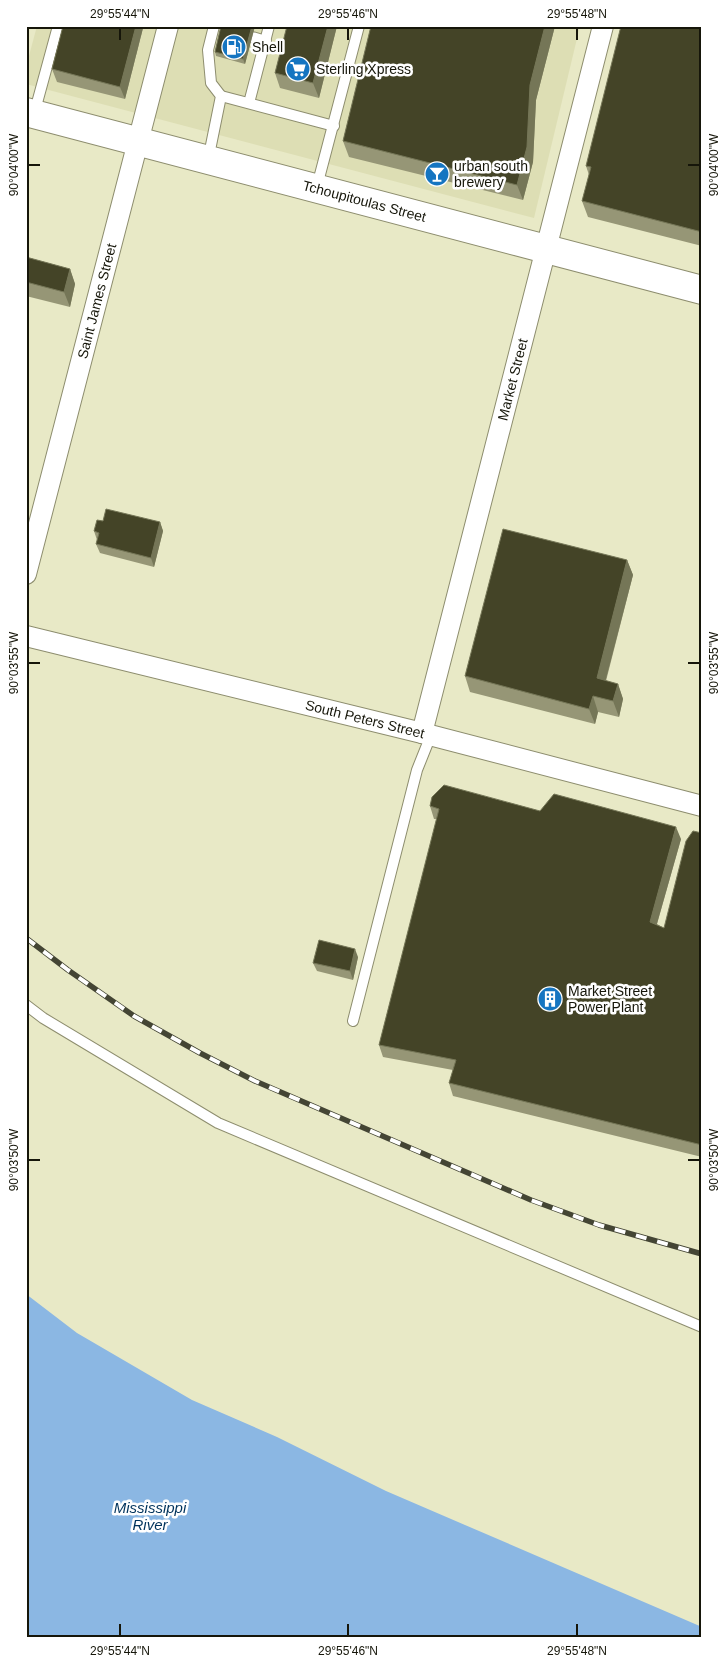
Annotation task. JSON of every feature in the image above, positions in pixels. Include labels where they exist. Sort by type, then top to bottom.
[{"type":"street","name":"Saint James Street","points":[[26,574],[168,26]]},
{"type":"street","name":"Market Street","points":[[427,734],[545,251],[603,26]]},
{"type":"street","name":"Tchoupitoulas Street","points":[[30,113],[545,251],[702,290]]},
{"type":"street","name":"South Peters Street","points":[[26,636],[427,734],[702,806]]},
{"type":"lane","points":[[30,113],[58,26]]},
{"type":"lane","points":[[249,103],[269,26]]},
{"type":"lane","points":[[316,190],[359,26]]},
{"type":"lane","points":[[216,27],[208,50],[211,83],[221,96],[334,126]]},
{"type":"lane","points":[[252,37],[266,41]]},
{"type":"lane","points":[[208,161],[221,96]]},
{"type":"lane","points":[[353,1022],[427,734]]},
{"type":"lane","points":[[26,1005],[43,1018],[218,1124],[702,1327]]},
{"type":"shaded area","points":[[37,26],[580,26],[534,218],[26,84],[26,67]]},
{"type":"water","name":"Mississippi River","points":[[26,1294],[77,1333],[192,1400],[277,1437],[386,1491],[702,1627],[702,1638],[26,1638]]},
{"type":"building","points":[[63,26],[136,26],[120,87],[52,69]]},
{"type":"building","name":"Shell","points":[[221,26],[252,26],[243,59],[215,52]]},
{"type":"building","points":[[287,26],[328,26],[313,83],[275,73]]},
{"type":"building","points":[[371,26],[545,26],[530,85],[527,147],[517,185],[343,141]]},
{"type":"building","points":[[621,26],[702,26],[702,232],[582,201],[591,167],[586,166]]},
{"type":"building","points":[[26,257],[70,269],[64,292],[26,282]]},
{"type":"building","points":[[106,509],[160,522],[151,558],[96,544],[99,533],[94,531],[97,520],[103,521]]},
{"type":"building","points":[[503,529],[627,560],[597,678],[618,684],[613,701],[593,696],[589,709],[465,676]]},
{"type":"building","name":"Market Street Power Plant","points":[[444,785],[540,811],[554,794],[676,827],[650,922],[664,928],[686,841],[693,831],[702,833],[702,1145],[449,1083],[456,1060],[379,1045],[439,809],[430,806],[432,797]]},
{"type":"building","points":[[319,940],[355,949],[350,971],[313,963]]},
{"type":"railway","points":[[26,938],[134,1016],[255,1081],[531,1200],[599,1225],[702,1254]]},
{"type":"place","name":"Shell","points":[[234,47]]},
{"type":"place","name":"Sterling Xpress","points":[[298,69]]},
{"type":"place","name":"urban south brewery","points":[[437,174]]},
{"type":"place","name":"Market Street Power Plant","points":[[550,999]]}]
